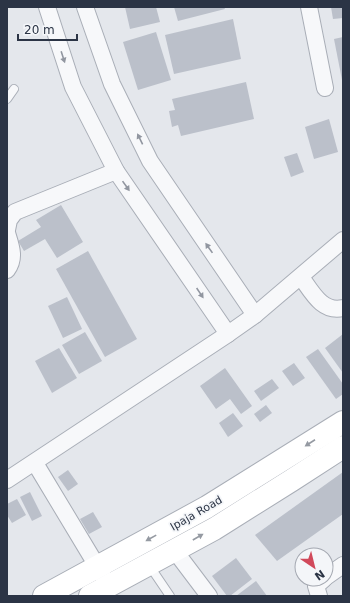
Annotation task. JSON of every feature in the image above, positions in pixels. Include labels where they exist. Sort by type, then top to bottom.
[{"type":"main road","name":"Ipaja Road","points":[[44,596],[207,507],[343,422]]},
{"type":"main road","name":"Ipaja Road","points":[[103,591],[246,509],[343,447]]},
{"type":"street","points":[[47,7],[73,87],[116,171],[228,334]]},
{"type":"street","points":[[85,7],[112,84],[150,161],[255,315]]},
{"type":"street","points":[[309,7],[325,88]]},
{"type":"street","points":[[7,270],[10,266],[13,253],[7,232],[9,220],[15,212],[116,171]]},
{"type":"street","points":[[7,480],[35,463],[255,315],[343,240]]},
{"type":"street","points":[[301,277],[322,305],[336,310],[343,308]]},
{"type":"street","points":[[35,463],[97,567],[103,591]]},
{"type":"street","points":[[174,551],[209,596]]},
{"type":"street","points":[[334,572],[343,565]]},
{"type":"lane","points":[[7,99],[14,89]]},
{"type":"lane","points":[[149,564],[170,596]]},
{"type":"building","points":[[125,7],[156,7],[160,22],[130,29]]},
{"type":"building","points":[[174,7],[224,7],[225,9],[178,21]]},
{"type":"building","points":[[331,7],[343,7],[343,18],[333,19]]},
{"type":"building","points":[[233,19],[241,59],[174,74],[165,35]]},
{"type":"building","points":[[156,32],[171,80],[138,90],[123,42]]},
{"type":"building","points":[[343,37],[343,80],[342,80],[334,39]]},
{"type":"building","points":[[246,82],[254,119],[181,136],[178,125],[172,127],[169,111],[175,110],[172,99]]},
{"type":"building","points":[[329,119],[338,152],[314,159],[305,127]]},
{"type":"building","points":[[297,153],[304,172],[291,177],[284,157]]},
{"type":"building","points":[[61,205],[83,242],[57,258],[45,239],[24,251],[18,241],[41,227],[36,220]]},
{"type":"building","points":[[88,251],[137,339],[105,357],[56,269]]},
{"type":"building","points":[[67,297],[82,329],[63,338],[48,306]]},
{"type":"building","points":[[85,332],[102,361],[79,374],[62,345]]},
{"type":"building","points":[[343,334],[343,373],[325,348]]},
{"type":"building","points":[[59,348],[77,378],[52,393],[35,361]]},
{"type":"building","points":[[318,349],[343,384],[343,394],[336,399],[306,357]]},
{"type":"building","points":[[294,363],[305,378],[293,386],[282,371]]},
{"type":"building","points":[[225,368],[252,406],[241,414],[230,399],[216,409],[200,386]]},
{"type":"building","points":[[272,379],[279,388],[261,401],[254,391]]},
{"type":"building","points":[[266,405],[272,413],[260,422],[254,414]]},
{"type":"building","points":[[233,413],[243,426],[228,437],[219,423]]},
{"type":"building","points":[[68,470],[78,484],[68,491],[58,477]]},
{"type":"building","points":[[343,472],[343,514],[297,547],[294,547],[294,549],[277,561],[255,535]]},
{"type":"building","points":[[30,492],[42,516],[32,521],[20,497]]},
{"type":"building","points":[[17,499],[26,515],[12,523],[7,515],[7,504]]},
{"type":"building","points":[[93,512],[102,527],[89,534],[80,519]]},
{"type":"building","points":[[236,558],[252,579],[230,596],[227,596],[212,576]]},
{"type":"building","points":[[256,581],[267,596],[236,596]]}]
